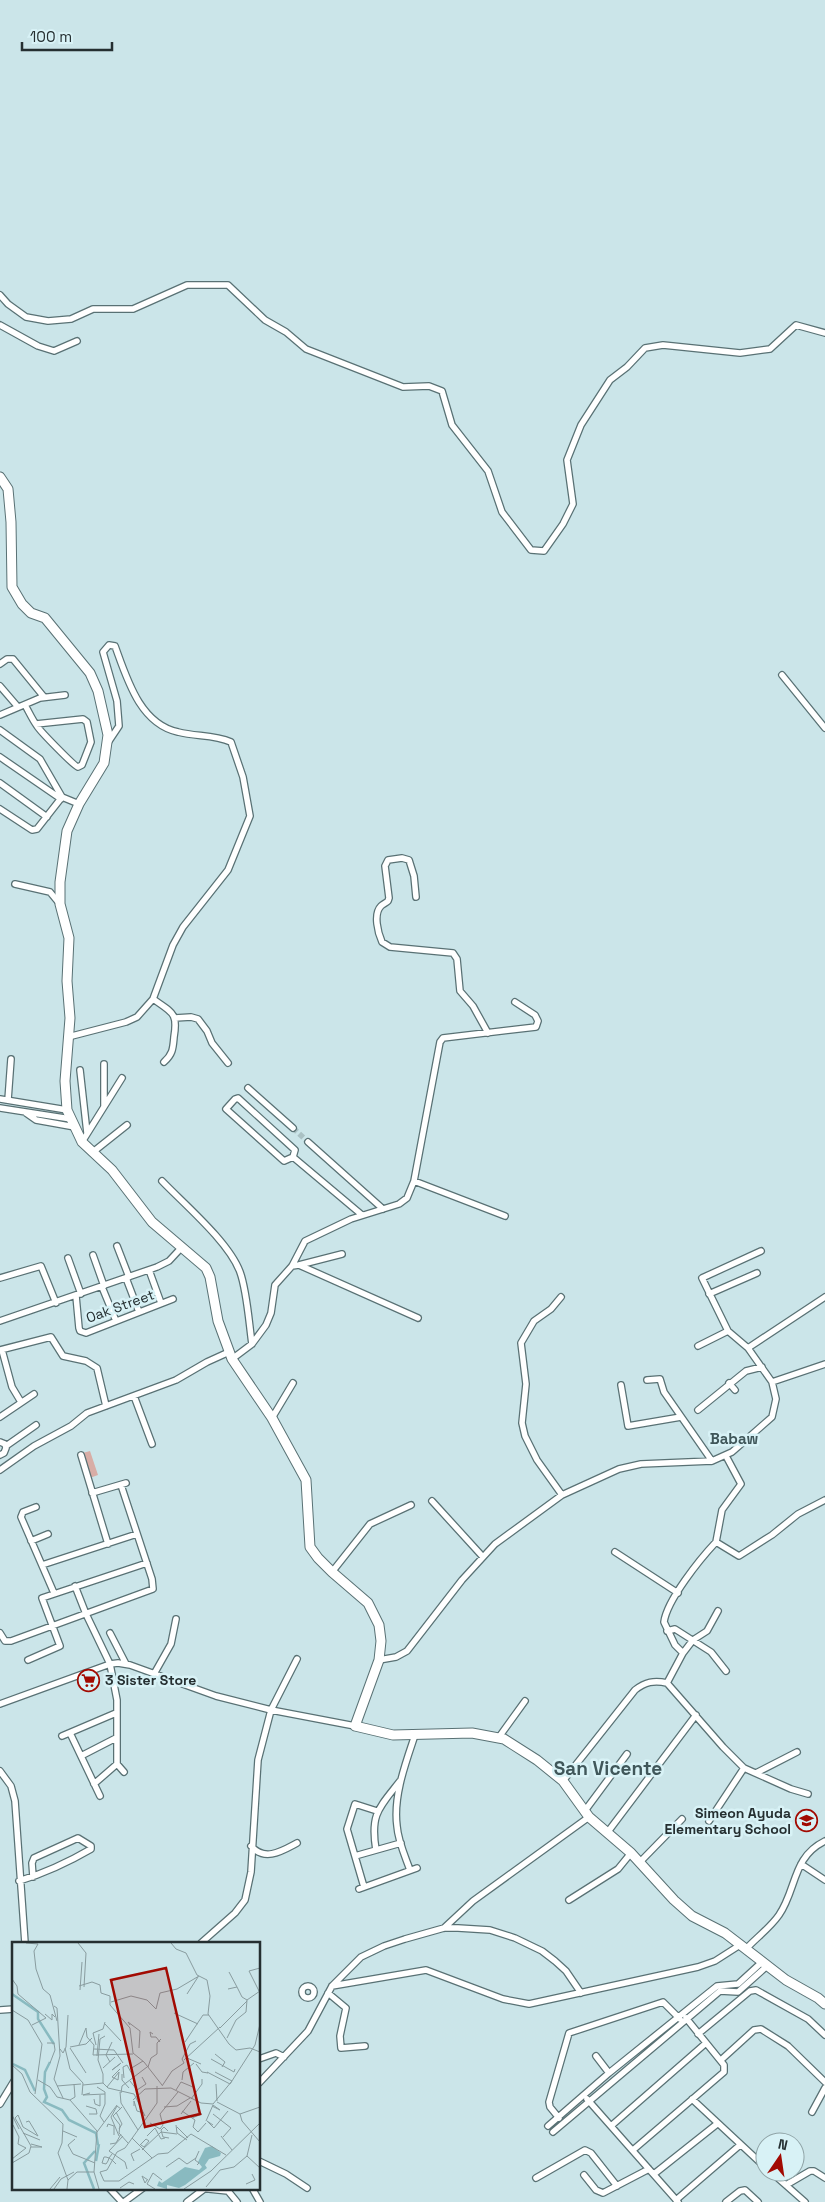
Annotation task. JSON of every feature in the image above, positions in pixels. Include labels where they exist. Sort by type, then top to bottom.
[{"type":"street","points":[[0,295],[8,304],[26,317],[48,320],[71,318],[93,309],[133,309],[187,286],[228,285],[265,320],[286,332],[306,349],[403,387],[429,386],[442,391],[452,425],[488,471],[502,512],[531,550],[544,551],[563,524],[573,504],[567,460],[581,425],[610,380],[627,367],[645,348],[663,345],[740,352],[770,349],[796,324],[825,333]]},
{"type":"street","points":[[0,325],[38,346],[54,351],[77,341]]},
{"type":"street","points":[[0,476],[8,489],[12,548],[12,587],[22,604],[31,613],[45,618],[90,673],[98,691],[108,743]]},
{"type":"street","points":[[68,1038],[132,1020],[154,999],[175,940],[191,915],[228,870],[250,820],[243,777],[231,742],[218,736],[176,732],[156,723],[141,705],[115,646],[109,645],[104,652],[117,700],[119,726],[108,743],[104,763],[79,804],[67,831],[60,882],[60,904],[69,938],[68,1038],[65,1081],[67,1110],[82,1142],[112,1170],[152,1222],[206,1268],[210,1277],[218,1322],[231,1356],[272,1418],[306,1480],[310,1547],[332,1572],[368,1604],[379,1625],[381,1642],[379,1660],[355,1726]]},
{"type":"street","points":[[0,664],[7,659],[13,660],[44,697]]},
{"type":"street","points":[[782,675],[825,728]]},
{"type":"street","points":[[0,686],[18,707]]},
{"type":"street","points":[[0,714],[44,697],[65,695]]},
{"type":"street","points":[[25,704],[36,724],[72,765],[78,767],[82,765],[91,742],[87,722],[82,719],[36,724]]},
{"type":"street","points":[[0,730],[40,760],[62,798]]},
{"type":"street","points":[[0,757],[62,798],[79,804]]},
{"type":"street","points":[[0,783],[47,817]]},
{"type":"street","points":[[0,809],[32,830],[37,829],[62,798]]},
{"type":"street","points":[[416,897],[414,876],[409,860],[402,858],[388,860],[385,866],[389,898],[380,907],[377,925],[382,942],[390,947],[453,953],[457,959],[460,991],[473,1006],[488,1033]]},
{"type":"street","points":[[15,884],[50,892],[60,904]]},
{"type":"street","points":[[154,999],[175,1018],[177,1026],[173,1050],[164,1062]]},
{"type":"street","points":[[0,1470],[34,1446],[71,1426],[87,1413],[176,1380],[206,1362],[231,1356],[252,1344],[272,1313],[276,1285],[295,1265],[306,1240],[362,1216],[399,1204],[407,1198],[414,1181],[440,1042],[443,1038],[536,1027],[538,1021],[535,1015],[515,1002]]},
{"type":"street","points":[[175,1018],[191,1017],[198,1019],[208,1031],[212,1043],[228,1063]]},
{"type":"street","points":[[8,1100],[11,1059]]},
{"type":"street","points":[[104,1064],[104,1106]]},
{"type":"street","points":[[80,1070],[87,1133]]},
{"type":"street","points":[[82,1142],[122,1078]]},
{"type":"street","points":[[248,1088],[292,1128]]},
{"type":"street","points":[[238,1098],[295,1150],[294,1157],[284,1162],[226,1107],[238,1098]]},
{"type":"street","points":[[0,1099],[67,1110]]},
{"type":"street","points":[[0,1108],[73,1123]]},
{"type":"street","points":[[93,1152],[126,1125]]},
{"type":"street","points":[[308,1142],[383,1209]]},
{"type":"street","points":[[294,1157],[362,1216]]},
{"type":"street","points":[[162,1181],[221,1242],[232,1257],[240,1272],[252,1344]]},
{"type":"street","points":[[414,1181],[505,1216]]},
{"type":"street","points":[[117,1246],[139,1312]]},
{"type":"street","points":[[0,1322],[149,1270],[169,1261],[182,1247]]},
{"type":"street","points":[[379,1660],[396,1657],[407,1651],[462,1580],[495,1544],[562,1496],[619,1468],[641,1464],[712,1461],[726,1456],[772,1417],[776,1399],[772,1382],[748,1348],[728,1331],[702,1280],[704,1276],[761,1251]]},
{"type":"street","points":[[295,1265],[342,1254]]},
{"type":"street","points":[[94,1255],[116,1321]]},
{"type":"street","points":[[68,1258],[79,1295]]},
{"type":"street","points":[[295,1265],[418,1318]]},
{"type":"street","points":[[0,1278],[42,1266],[56,1302]]},
{"type":"street","points":[[149,1270],[161,1304]]},
{"type":"street","points":[[709,1294],[757,1273]]},
{"type":"street","name":"Oak Street","points":[[79,1295],[80,1331],[86,1333],[173,1299]]},
{"type":"street","points":[[748,1348],[825,1297]]},
{"type":"street","points":[[561,1298],[551,1309],[534,1321],[521,1343],[526,1384],[522,1423],[525,1436],[537,1460],[562,1496]]},
{"type":"street","points":[[698,1346],[728,1331]]},
{"type":"street","points":[[21,1402],[12,1386],[1,1350],[51,1337],[63,1356],[86,1361],[97,1368],[106,1406]]},
{"type":"street","points":[[772,1382],[825,1364]]},
{"type":"street","points":[[698,1410],[746,1371],[762,1367]]},
{"type":"street","points":[[647,1380],[660,1379],[664,1392],[712,1461]]},
{"type":"street","points":[[272,1418],[293,1383]]},
{"type":"street","points":[[729,1383],[735,1390]]},
{"type":"street","points":[[621,1385],[628,1426],[681,1417]]},
{"type":"street","points":[[0,1417],[34,1394]]},
{"type":"street","points":[[134,1396],[152,1444]]},
{"type":"street","points":[[6,1466],[0,1455],[6,1451],[6,1446],[36,1425]]},
{"type":"street","points":[[0,1442],[6,1446]]},
{"type":"street","points":[[81,1455],[108,1544]]},
{"type":"street","points":[[683,1653],[667,1632],[664,1626],[664,1618],[696,1562],[716,1542],[722,1510],[741,1484],[726,1456]]},
{"type":"street","points":[[0,1633],[4,1640],[11,1641],[153,1589],[152,1579],[123,1484],[92,1493]]},
{"type":"street","points":[[716,1542],[739,1556],[772,1535],[798,1514],[825,1500]]},
{"type":"street","points":[[432,1501],[483,1557]]},
{"type":"street","points":[[332,1572],[370,1524],[411,1505]]},
{"type":"street","points":[[36,1507],[21,1515],[54,1593]]},
{"type":"street","points":[[31,1541],[48,1534]]},
{"type":"street","points":[[42,1565],[137,1534]]},
{"type":"street","points":[[615,1552],[678,1593]]},
{"type":"street","points":[[28,1660],[59,1647],[53,1626],[42,1600],[54,1593],[147,1563]]},
{"type":"street","points":[[75,1586],[110,1664],[117,1700],[117,1764],[124,1772]]},
{"type":"street","points":[[667,1683],[683,1653],[694,1640],[707,1631],[718,1611]]},
{"type":"street","points":[[154,1674],[171,1644],[176,1619]]},
{"type":"street","points":[[667,1632],[674,1629],[694,1640],[711,1652],[726,1671]]},
{"type":"street","points":[[110,1633],[126,1664]]},
{"type":"street","points":[[203,1942],[245,1900],[251,1872],[251,1846],[258,1760],[270,1710],[297,1659]]},
{"type":"street","points":[[0,1704],[110,1664],[126,1664],[216,1696],[270,1710],[393,1734],[472,1733],[499,1737],[536,1760],[563,1782],[587,1814],[631,1852],[674,1900],[692,1916],[724,1933],[764,1964],[825,2004]]},
{"type":"street","points":[[563,1782],[635,1690],[650,1682],[667,1683],[744,1768],[808,1794]]},
{"type":"street","points":[[499,1737],[525,1701]]},
{"type":"street","points":[[62,1736],[116,1713]]},
{"type":"street","points":[[607,1833],[696,1715]]},
{"type":"street","points":[[70,1733],[100,1796]]},
{"type":"street","points":[[377,1810],[354,1805],[348,1829],[362,1888],[413,1869],[400,1843],[396,1823],[400,1781],[415,1735]]},
{"type":"street","points":[[81,1756],[116,1738]]},
{"type":"street","points":[[756,1773],[797,1752]]},
{"type":"street","points":[[444,1928],[473,1901],[587,1814],[627,1754]]},
{"type":"street","points":[[94,1784],[117,1764]]},
{"type":"street","points":[[709,1821],[744,1768]]},
{"type":"street","points":[[0,1770],[11,1786],[15,1801],[19,1881],[24,1912],[24,1942]]},
{"type":"street","points":[[376,1850],[373,1830],[377,1810],[400,1781]]},
{"type":"street","points":[[640,1862],[682,1819]]},
{"type":"street","points":[[19,1881],[32,1877],[63,1865],[91,1849],[91,1846],[78,1838],[34,1858],[32,1877]]},
{"type":"street","points":[[332,1986],[426,1970],[503,1999],[529,2004],[698,1967],[743,1947],[778,1916],[801,1864],[810,1850],[825,1841]]},
{"type":"street","points":[[251,1846],[256,1851],[271,1855],[297,1843]]},
{"type":"street","points":[[355,1856],[400,1843]]},
{"type":"street","points":[[568,1900],[618,1869],[631,1852]]},
{"type":"street","points":[[801,1864],[825,1880]]},
{"type":"street","points":[[260,2082],[308,2031],[332,1986],[361,1957],[384,1946],[444,1928],[490,1930],[515,1938],[555,1961],[566,1971],[581,1993]]},
{"type":"street","points":[[548,2126],[609,2073],[718,1985],[738,1984],[764,1964]]},
{"type":"street","points":[[553,2132],[721,1991],[736,1993],[741,1990],[764,1964]]},
{"type":"street","points":[[698,2034],[750,1991],[756,1990],[808,2019],[825,2035]]},
{"type":"street","points":[[328,1993],[346,2008],[340,2036],[341,2048],[365,2046]]},
{"type":"street","points":[[313,1994],[324,1999]]},
{"type":"street","points":[[564,2123],[550,2107],[550,2102],[569,2034],[663,2002],[680,2015],[721,2060],[724,2065],[724,2072],[633,2150]]},
{"type":"street","points":[[721,2060],[754,2030],[761,2029],[788,2046],[825,2082]]},
{"type":"street","points":[[611,2126],[706,2043]]},
{"type":"street","points":[[260,2059],[276,2053],[284,2057]]},
{"type":"street","points":[[596,2056],[609,2073]]},
{"type":"street","points":[[0,2104],[12,2084]]},
{"type":"street","points":[[812,2112],[825,2088]]},
{"type":"street","points":[[584,2095],[677,2201],[740,2145]]},
{"type":"street","points":[[692,2099],[755,2158]]},
{"type":"street","points":[[654,2174],[717,2124]]},
{"type":"street","points":[[536,2178],[582,2150],[587,2150],[617,2186]]},
{"type":"street","points":[[260,2161],[286,2174],[307,2188]]},
{"type":"street","points":[[584,2175],[600,2192],[608,2192],[649,2169]]},
{"type":"street","points":[[786,2185],[814,2170],[825,2178]]},
{"type":"street","points":[[783,2182],[805,2202]]},
{"type":"street","points":[[110,2190],[123,2202],[140,2190]]},
{"type":"street","points":[[187,2202],[201,2190]]},
{"type":"street","points":[[229,2190],[237,2202]]},
{"type":"street","points":[[253,2190],[260,2202]]},
{"type":"street","points":[[726,2202],[740,2191],[745,2190],[758,2202]]},
{"type":"shaded area","points":[[90,1451],[98,1475],[87,1479],[79,1454]]},
{"type":"tunnel","points":[[293,1128],[308,1142]]},
{"type":"place","name":"3 Sister Store","points":[[89,1680]]},
{"type":"place","name":"Simeon Ayuda Elementary School","points":[[807,1821]]},
{"type":"district","name":"Babaw","points":[[734,1438]]},
{"type":"district","name":"San Vicente","points":[[608,1768]]}]
